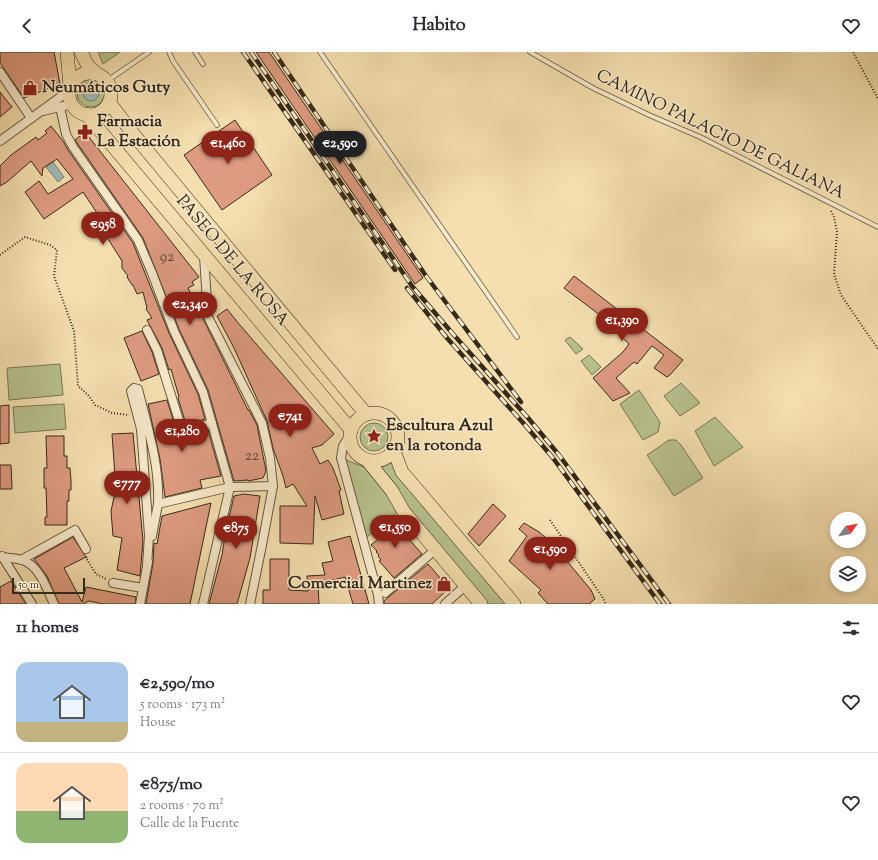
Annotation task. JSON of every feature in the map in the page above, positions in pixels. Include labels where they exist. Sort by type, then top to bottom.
[{"type":"main road","points":[[66,106],[70,88],[67,52]]},
{"type":"main road","points":[[82,52],[88,66],[101,77],[111,91],[106,108],[100,112],[86,114]]},
{"type":"main road","points":[[70,88],[74,81],[84,74],[101,77]]},
{"type":"main road","name":"PASEO DE LA ROSA","points":[[109,102],[134,135],[366,414]]},
{"type":"main road","name":"PASEO DE LA ROSA","points":[[66,106],[86,114],[351,432],[352,448],[368,460],[392,491],[404,512],[482,604]]},
{"type":"main road","points":[[351,432],[356,420],[366,414],[374,412],[383,414],[396,426],[398,434],[394,451],[385,458],[379,460],[368,460]]},
{"type":"main road","points":[[394,451],[402,472],[408,480],[514,604]]},
{"type":"street","points":[[0,72],[31,118]]},
{"type":"street","points":[[0,141],[70,88]]},
{"type":"street","points":[[39,112],[66,106],[66,134],[73,147],[138,240],[174,331],[204,392],[230,488],[203,604]]},
{"type":"street","points":[[204,256],[208,317],[262,423],[270,458],[273,486],[250,604]]},
{"type":"street","points":[[147,330],[157,350],[180,424],[186,431],[212,423]]},
{"type":"street","points":[[140,604],[147,566],[158,504],[159,488],[152,444],[138,389],[134,388],[131,391],[140,429],[149,535],[147,566]]},
{"type":"street","points":[[351,432],[343,446],[342,458],[378,595],[379,604]]},
{"type":"street","points":[[158,504],[230,488],[273,486]]},
{"type":"street","points":[[22,560],[75,530],[86,549]]},
{"type":"street","points":[[385,593],[435,550]]},
{"type":"street","points":[[1,557],[22,560],[31,565],[36,570],[54,604]]},
{"type":"street","points":[[1,557],[32,604]]},
{"type":"street","points":[[114,583],[143,588]]},
{"type":"street","points":[[445,604],[466,586]]},
{"type":"lane","points":[[101,77],[149,52]]},
{"type":"lane","points":[[166,52],[217,125]]},
{"type":"lane","points":[[195,52],[203,64]]},
{"type":"lane","points":[[320,52],[517,337]]},
{"type":"lane","name":"CAMINO PALACIO DE GALIANA","points":[[530,52],[593,88],[700,138],[878,228]]},
{"type":"path","points":[[853,52],[878,99]]},
{"type":"path","points":[[824,200],[834,217],[836,232],[834,274],[840,296],[878,349]]},
{"type":"path","points":[[0,255],[25,237],[50,245],[57,250],[54,276],[74,331],[78,386],[89,396],[95,405],[112,413],[137,415]]},
{"type":"path","points":[[550,520],[606,604]]},
{"type":"path","points":[[86,549],[89,554],[86,558],[96,574],[114,583]]},
{"type":"green space","points":[[98,52],[120,52],[103,64]]},
{"type":"green space","points":[[91,79],[101,83],[105,93],[101,103],[91,107],[81,103],[77,93],[81,83]]},
{"type":"green space","points":[[570,337],[583,349],[576,354],[565,340]]},
{"type":"green space","points":[[589,355],[601,367],[592,375],[581,361]]},
{"type":"green space","points":[[60,364],[63,395],[9,400],[7,368]]},
{"type":"green space","points":[[681,383],[700,403],[680,416],[664,396]]},
{"type":"green space","points":[[639,390],[660,422],[658,432],[643,440],[620,404]]},
{"type":"green space","points":[[64,404],[66,429],[15,433],[13,407]]},
{"type":"green space","points":[[715,417],[743,447],[714,466],[695,431]]},
{"type":"green space","points":[[374,423],[384,427],[388,437],[384,447],[374,451],[364,447],[360,437],[364,427]]},
{"type":"green space","points":[[669,440],[676,440],[681,445],[703,478],[674,496],[647,455]]},
{"type":"green space","points":[[341,458],[364,467],[400,510],[367,537]]},
{"type":"green space","points":[[394,461],[510,604],[486,604],[437,547],[378,468]]},
{"type":"water","points":[[88,85],[94,85],[99,90],[97,99],[94,101],[88,101],[83,96],[83,90]]},
{"type":"water","points":[[53,162],[64,177],[58,182],[46,167]]},
{"type":"building","points":[[0,52],[54,52],[60,84],[24,98],[0,63]]},
{"type":"building","points":[[256,52],[269,52],[423,278],[415,284]]},
{"type":"building","points":[[0,92],[12,107],[0,117]]},
{"type":"building","points":[[235,120],[272,175],[222,210],[184,155]]},
{"type":"building","points":[[51,126],[63,141],[133,243],[169,333],[198,394],[205,419],[188,425],[185,421],[171,369],[169,370],[162,348],[147,320],[152,318],[146,309],[143,292],[137,294],[122,268],[122,261],[103,231],[107,228],[83,192],[44,219],[25,192],[39,181],[48,194],[73,179],[57,159],[43,168],[42,176],[31,161],[7,182],[0,186],[0,166],[11,155],[36,137],[38,140],[47,133],[45,131]]},
{"type":"building","points":[[85,132],[199,277],[192,282],[194,285],[188,288],[248,410],[257,425],[266,471],[263,478],[248,481],[234,481],[208,390],[179,329],[143,238],[75,140]]},
{"type":"building","points":[[574,276],[683,360],[670,375],[667,377],[654,368],[664,355],[652,346],[637,364],[634,362],[616,378],[630,393],[613,401],[593,378],[623,352],[629,344],[596,312],[564,288]]},
{"type":"building","points":[[227,309],[334,434],[322,445],[312,448],[320,464],[328,460],[333,468],[341,490],[339,491],[344,514],[322,520],[315,496],[313,544],[280,543],[280,506],[307,506],[293,484],[286,488],[273,448],[267,421],[234,348],[217,316]]},
{"type":"building","points":[[142,331],[152,352],[159,374],[141,381],[124,338]]},
{"type":"building","points":[[167,400],[175,426],[182,435],[188,436],[208,430],[221,476],[200,480],[202,488],[165,497],[160,459],[148,404]]},
{"type":"building","points":[[9,405],[9,443],[0,444],[0,406]]},
{"type":"building","points":[[133,433],[143,541],[140,576],[117,570],[122,538],[113,536],[111,511],[116,488],[112,488],[111,477],[115,476],[112,434]]},
{"type":"building","points":[[46,436],[64,436],[64,456],[67,456],[67,468],[70,468],[71,481],[69,501],[67,501],[67,525],[45,525],[45,517],[47,517],[46,488],[44,488],[44,468],[47,468]]},
{"type":"building","points":[[0,465],[11,465],[12,489],[0,489]]},
{"type":"building","points":[[244,494],[260,496],[250,558],[237,604],[209,604],[222,555],[234,496]]},
{"type":"building","points":[[211,503],[190,604],[146,604],[153,563],[154,543],[157,544],[162,516]]},
{"type":"building","points":[[493,504],[506,516],[479,546],[468,534]]},
{"type":"building","points":[[390,519],[422,554],[394,578],[379,561],[381,560],[376,552],[377,551],[371,545],[382,536],[377,530]]},
{"type":"building","points":[[524,523],[539,532],[552,543],[591,590],[595,599],[589,604],[548,604],[538,593],[541,590],[509,561],[527,536],[519,529]]},
{"type":"building","points":[[350,536],[369,604],[353,604],[345,577],[318,584],[319,604],[263,604],[263,590],[270,590],[270,559],[289,559],[289,590],[308,591],[307,576],[325,575],[322,563],[333,561],[328,542]]},
{"type":"building","points":[[73,537],[86,557],[64,568],[82,602],[86,587],[136,597],[135,604],[103,604],[89,601],[83,604],[59,604],[47,576],[34,559]]},
{"type":"building","points":[[428,564],[449,588],[432,604],[384,604],[384,601]]},
{"type":"building","points":[[11,581],[26,604],[0,604],[0,587]]},
{"type":"railway","points":[[243,52],[395,270]]},
{"type":"railway","points":[[251,52],[412,286],[559,455],[669,604]]},
{"type":"railway","points":[[274,52],[426,276],[521,402]]},
{"type":"railway","points":[[407,288],[447,338],[553,458],[660,604]]},
{"type":"place","name":"Neumáticos Guty","points":[[30,88]]},
{"type":"place","name":"Farmacia La Estación","points":[[85,132]]},
{"type":"place","name":"Escultura Azul en la rotonda","points":[[374,436]]},
{"type":"place","name":"Comercial Martinez","points":[[444,584]]}]
